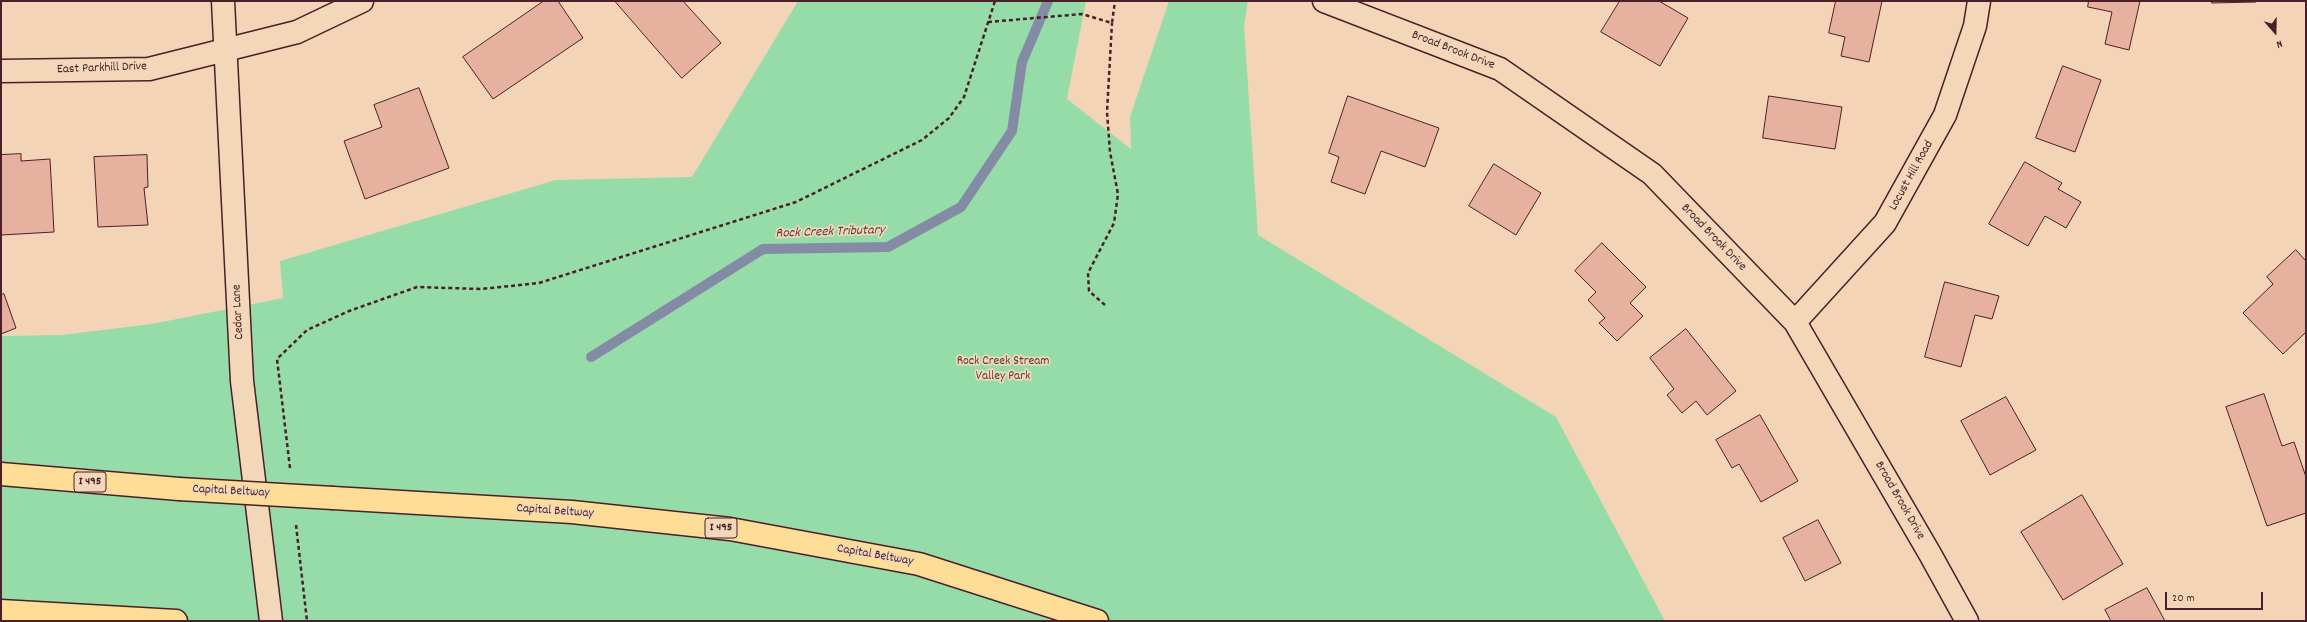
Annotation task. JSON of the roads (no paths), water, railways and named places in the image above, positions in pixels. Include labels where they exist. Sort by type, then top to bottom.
[{"type":"highway","name":"Capital Beltway","points":[[1,474],[179,489],[572,512],[730,529],[919,564],[1097,621]]},
{"type":"highway","points":[[1,611],[176,621]]},
{"type":"street","name":"Cedar Lane","points":[[223,1],[224,50],[242,381],[271,621]]},
{"type":"street","name":"East Parkhill Drive","points":[[1,71],[149,68],[297,32],[362,1]]},
{"type":"street","name":"Broad Brook Drive","points":[[1324,1],[1500,69],[1652,174],[1795,322],[1930,554],[1967,621]]},
{"type":"street","name":"Locust Hill Road","points":[[1795,322],[1885,223],[1945,115],[1975,26],[1980,1]]},
{"type":"waterway","name":"Rock Creek Tributary","points":[[591,357],[763,249],[888,247],[961,207],[1012,131],[1022,62],[1048,1]]},
{"type":"park label","name":"Rock Creek Stream Valley Park","points":[[1003,370]]}]
